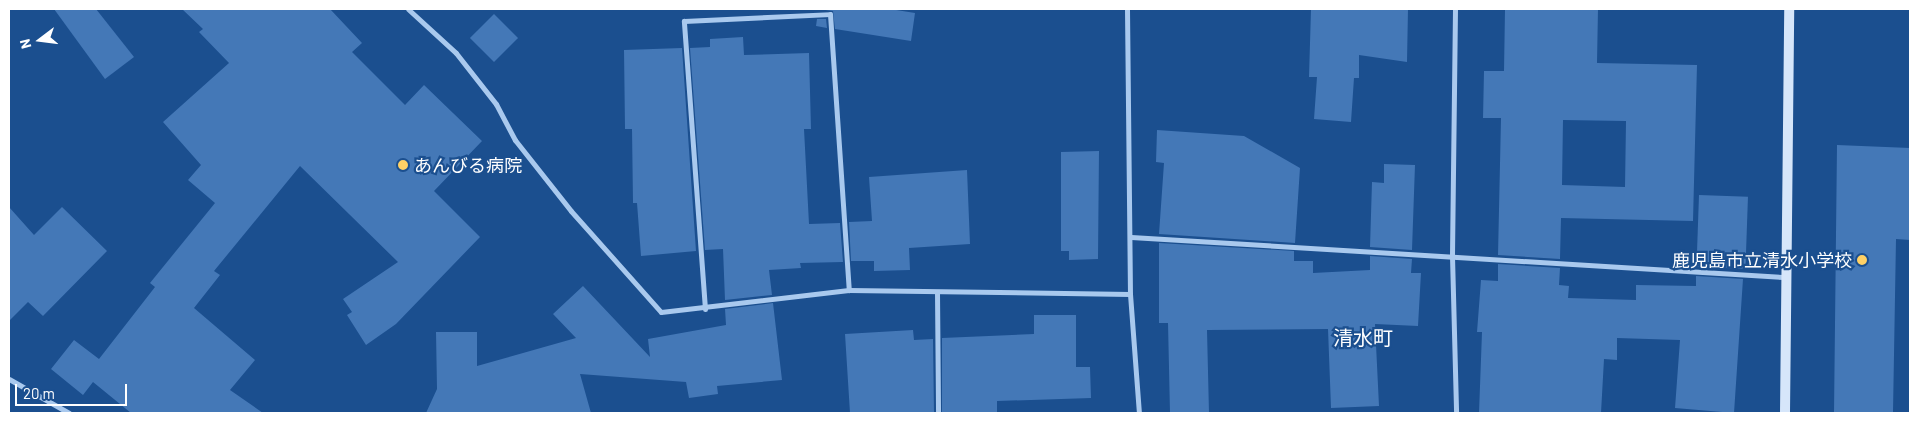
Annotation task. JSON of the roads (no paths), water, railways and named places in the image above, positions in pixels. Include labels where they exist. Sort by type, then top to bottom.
[{"type":"street","points":[[408,9],[456,53],[496,104],[515,140],[571,212],[661,312],[705,309],[849,290],[1130,294]]},
{"type":"street","points":[[1128,9],[1130,294],[1139,413]]},
{"type":"street","points":[[1455,9],[1452,256],[1456,413]]},
{"type":"street","points":[[1785,413],[1784,277],[1790,9]]},
{"type":"street","points":[[705,309],[684,21],[830,14],[849,290]]},
{"type":"street","points":[[1131,237],[1784,277]]},
{"type":"street","points":[[937,292],[938,413]]},
{"type":"street","points":[[9,379],[69,413]]},
{"type":"place","name":"あんびる病院","points":[[403,165]]},
{"type":"place","name":"鹿児島市立清水小学校","points":[[1862,260]]},
{"type":"district","name":"清水町","points":[[1363,337]]}]
